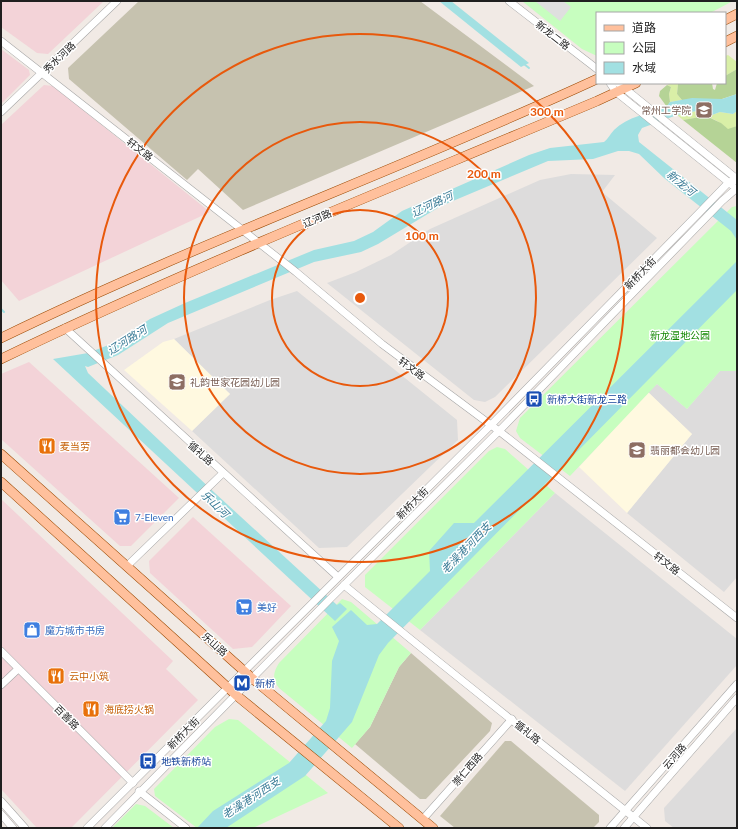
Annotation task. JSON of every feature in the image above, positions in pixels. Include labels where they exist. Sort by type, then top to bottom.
[{"type":"main road","points":[[726,20],[737,14]]},
{"type":"main road","points":[[726,42],[737,36]]},
{"type":"main road","name":"辽河路","points":[[1,338],[53,312],[596,79]]},
{"type":"main road","name":"辽河路","points":[[1,359],[66,328],[259,243],[616,92],[622,85]]},
{"type":"main road","name":"乐山路","points":[[1,454],[253,678],[434,828]]},
{"type":"main road","points":[[1,482],[236,695],[399,828]]},
{"type":"street","name":"秀水河路","points":[[1,112],[117,1]]},
{"type":"street","name":"新龙二路","points":[[509,1],[596,68]]},
{"type":"street","name":"轩文路","points":[[1,41],[296,272],[382,344],[491,425],[737,618]]},
{"type":"street","points":[[611,84],[616,92],[737,188]]},
{"type":"street","points":[[622,85],[737,179]]},
{"type":"street","name":"新桥大街","points":[[87,828],[491,425],[715,196],[730,182],[737,179]]},
{"type":"street","name":"新桥大街","points":[[104,828],[314,615],[499,432],[722,201],[737,188]]},
{"type":"street","name":"循礼路","points":[[66,328],[85,348],[338,577]]},
{"type":"street","points":[[127,566],[223,473]]},
{"type":"street","name":"循礼路","points":[[344,585],[408,639],[512,718],[647,828]]},
{"type":"street","name":"百善路","points":[[1,651],[133,783]]},
{"type":"street","points":[[1,685],[18,669]]},
{"type":"street","name":"云河路","points":[[610,828],[737,684]]},
{"type":"street","name":"云河路","points":[[624,828],[737,698]]},
{"type":"street","name":"崇仁西路","points":[[423,819],[512,718]]},
{"type":"street","points":[[139,791],[186,828]]},
{"type":"street","points":[[1,801],[25,828]]},
{"type":"street","points":[[1,814],[13,828]]},
{"type":"shaded area","points":[[1,1],[104,1],[48,54],[37,53],[1,27]]},
{"type":"shaded area","points":[[139,1],[420,1],[534,86],[243,210],[198,169],[187,180],[69,79],[68,68]]},
{"type":"shaded area","points":[[535,1],[563,1],[571,7],[560,21]]},
{"type":"shaded area","points":[[1,49],[29,70],[30,75],[1,104]]},
{"type":"shaded area","points":[[44,85],[53,86],[210,212],[19,301],[1,280],[1,125]]},
{"type":"shaded area","points":[[571,174],[615,175],[602,192],[657,238],[495,397],[485,402],[474,400],[327,283],[356,272],[391,255],[430,229],[540,180]]},
{"type":"shaded area","points":[[297,291],[457,420],[458,440],[347,547],[319,548],[192,431],[230,394],[174,339],[270,300]]},
{"type":"shaded area","name":"礼韵世家花园幼儿园","points":[[174,339],[230,394],[192,431],[124,370],[163,342]]},
{"type":"shaded area","points":[[29,362],[179,498],[131,546],[120,546],[1,439],[1,374]]},
{"type":"shaded area","points":[[720,371],[737,371],[737,577],[724,592],[627,513],[692,434],[648,392],[657,384],[687,409]]},
{"type":"shaded area","name":"翡丽都会幼儿园","points":[[648,392],[692,434],[627,513],[579,467]]},
{"type":"shaded area","points":[[555,493],[737,639],[737,665],[625,791],[420,630]]},
{"type":"shaded area","points":[[1,499],[173,661],[166,669],[198,700],[71,828],[37,828],[1,789]]},
{"type":"shaded area","points":[[193,517],[291,606],[252,647],[233,649],[150,573],[149,561]]},
{"type":"shaded area","points":[[411,653],[492,723],[490,731],[426,799],[420,799],[355,744],[370,727],[399,667]]},
{"type":"shaded area","points":[[737,728],[737,828],[674,828],[665,821],[664,808]]},
{"type":"shaded area","points":[[505,741],[511,741],[599,815],[599,822],[593,828],[455,828],[440,816]]},
{"type":"green space","points":[[522,1],[733,1],[712,12],[596,12],[596,56],[582,49]]},
{"type":"green space","points":[[728,55],[737,62],[737,69],[726,75],[726,56]]},
{"type":"green space","points":[[737,69],[737,94],[722,99],[682,100],[677,94],[678,84],[712,84],[713,89],[715,90],[717,84],[726,84],[726,75]]},
{"type":"green space","points":[[678,84],[677,94],[682,100],[670,102],[669,94],[671,87],[667,85]]},
{"type":"green space","points":[[667,85],[671,87],[669,94],[670,102],[667,107],[659,96],[660,91]]},
{"type":"green space","points":[[701,110],[712,115],[720,112],[733,114],[737,111],[737,126],[728,130],[712,119],[702,117],[683,120],[677,115]]},
{"type":"green space","points":[[706,116],[721,123],[728,129],[737,126],[737,163],[683,120]]},
{"type":"green space","name":"新龙湿地公园","points":[[737,206],[737,371],[720,371],[687,409],[657,384],[570,476],[520,438],[516,431],[520,418],[732,207]]},
{"type":"green space","points":[[497,447],[505,449],[555,493],[420,630],[365,587],[365,575],[489,451]]},
{"type":"green space","points":[[342,599],[351,602],[411,653],[399,667],[370,727],[352,748],[279,688],[274,679],[275,670],[279,663]]},
{"type":"green space","points":[[229,719],[238,720],[328,793],[253,828],[197,828],[155,796],[154,789],[215,727]]},
{"type":"green space","points":[[136,804],[145,806],[174,828],[112,828]]},
{"type":"water","points":[[439,1],[451,1],[529,63],[521,67]]},
{"type":"water","points":[[737,94],[737,111],[733,114],[720,112],[712,115],[701,110],[677,115],[642,128],[638,135],[639,142],[737,220],[737,240],[731,231],[664,178],[639,154],[629,151],[618,151],[593,159],[548,161],[441,206],[378,244],[361,252],[314,262],[168,323],[118,355],[88,367],[85,366],[88,373],[216,494],[337,605],[340,603],[347,609],[335,621],[53,359],[88,353],[111,344],[150,319],[185,303],[314,250],[354,241],[373,232],[402,211],[529,155],[550,148],[604,142],[614,130],[625,122],[666,107],[670,102],[692,98],[722,99]]},
{"type":"water","name":"老澡港河西支","points":[[737,261],[737,290],[388,643],[379,655],[352,722],[305,776],[226,828],[197,828],[213,811],[289,763],[326,721],[330,708],[332,661],[339,641],[332,627],[351,610],[367,625],[377,624],[430,571],[429,551],[454,523],[474,523]]},
{"type":"waterway","points":[[524,64],[529,68]]},
{"type":"waterway","name":"乐山河","points":[[1,309],[4,312]]},
{"type":"place","name":"常州工学院","points":[[704,110]]},
{"type":"place","name":"礼韵世家花园幼儿园","points":[[177,382]]},
{"type":"place","name":"新桥大街新龙三路","points":[[534,399]]},
{"type":"place","name":"麦当劳","points":[[47,446]]},
{"type":"place","name":"翡丽都会幼儿园","points":[[637,450]]},
{"type":"place","name":"7-Eleven","points":[[122,517]]},
{"type":"place","name":"美好","points":[[244,607]]},
{"type":"place","name":"魔方城市书房","points":[[32,630]]},
{"type":"place","name":"云中小筑","points":[[56,676]]},
{"type":"place","name":"新桥","points":[[242,683]]},
{"type":"place","name":"海底捞火锅","points":[[91,709]]},
{"type":"place","name":"地铁新桥站","points":[[148,761]]},
{"type":"water label","name":"新龙河","points":[[681,183]]},
{"type":"water label","name":"辽河路河","points":[[432,204]]},
{"type":"water label","name":"辽河路河","points":[[127,340]]}]
